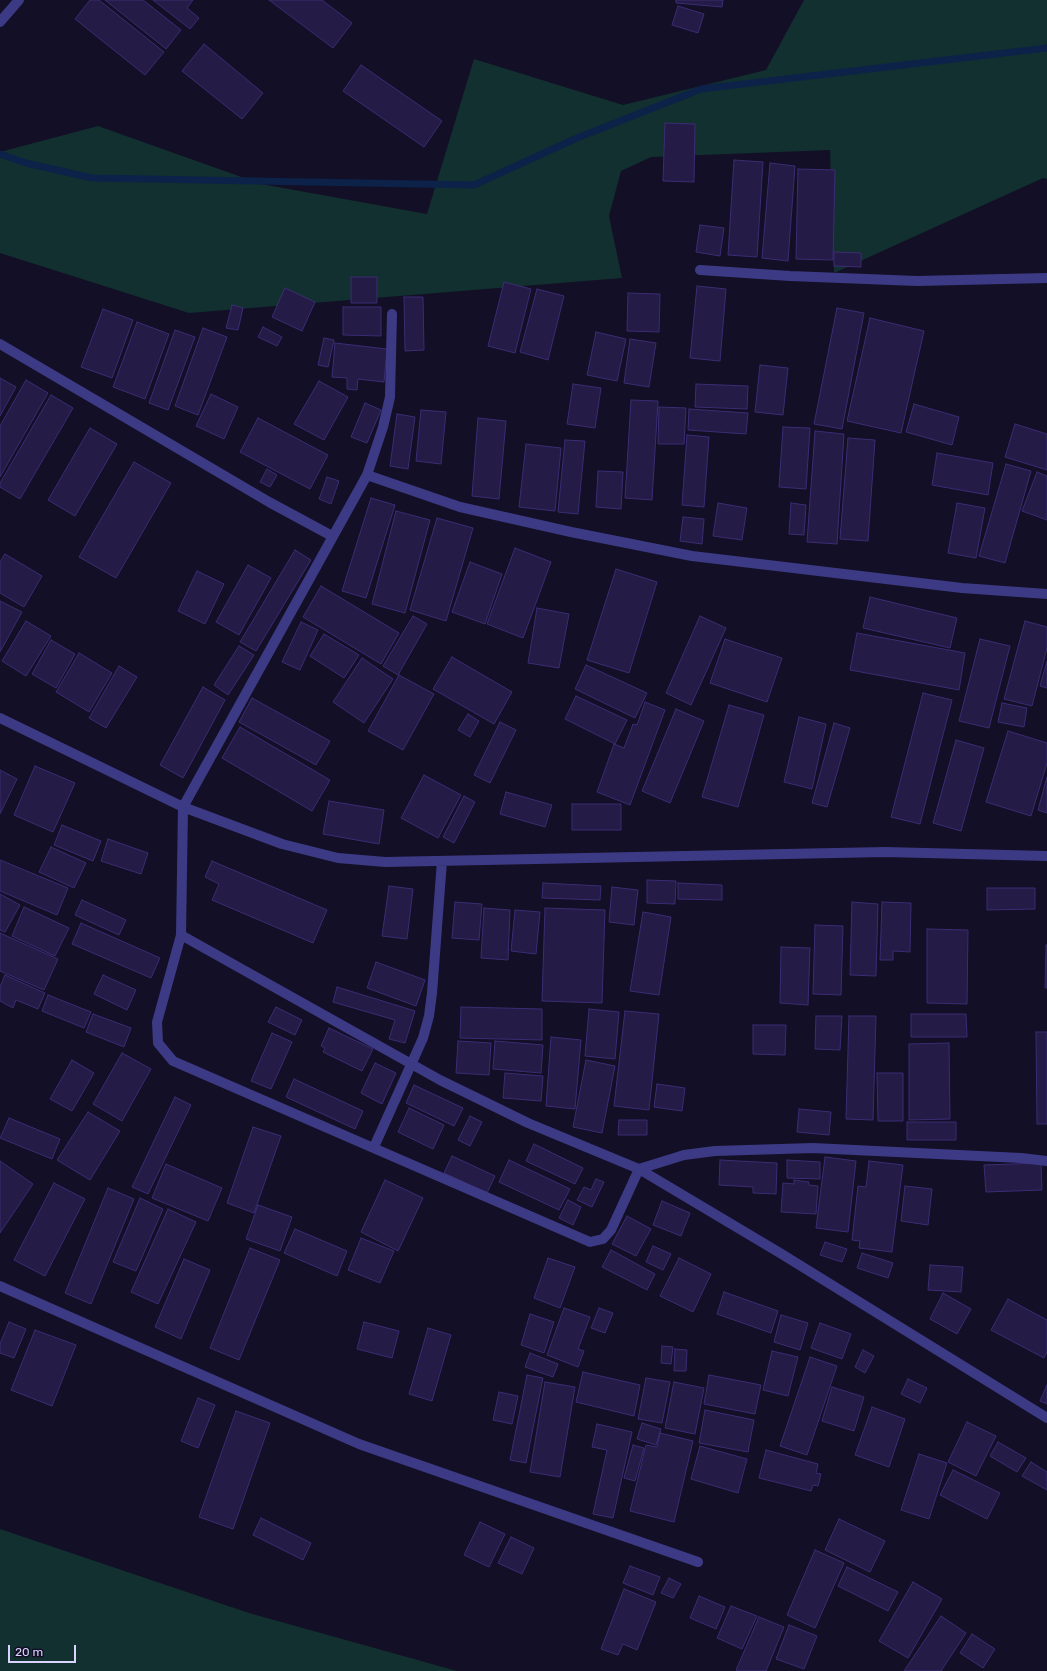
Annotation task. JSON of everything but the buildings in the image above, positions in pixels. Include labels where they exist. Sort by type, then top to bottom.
[{"type":"street","points":[[0,22],[19,0]]},
{"type":"street","points":[[700,270],[790,276],[917,281],[1047,278]]},
{"type":"street","points":[[392,314],[390,397],[383,427],[367,475],[183,807],[180,935],[157,1022],[158,1043],[172,1061],[374,1147],[590,1242],[603,1239],[611,1230],[639,1168],[684,1155],[715,1151],[813,1148],[1021,1158],[1047,1161]]},
{"type":"street","points":[[0,344],[255,495],[332,536]]},
{"type":"street","points":[[367,475],[460,507],[571,532],[692,556],[962,588],[1047,594]]},
{"type":"street","points":[[0,718],[183,807],[282,844],[338,858],[385,862],[885,852],[1047,856]]},
{"type":"street","points":[[374,1147],[423,1038],[429,1016],[442,861]]},
{"type":"street","points":[[180,935],[411,1065],[528,1124],[639,1168],[1047,1418]]},
{"type":"street","points":[[0,1286],[359,1444],[698,1562]]},
{"type":"green space","points":[[804,0],[1047,0],[1047,179],[1043,178],[834,273],[830,150],[651,157],[621,171],[609,216],[622,278],[189,313],[0,253],[0,152],[98,126],[261,184],[427,214],[474,59],[623,105],[766,70]]},
{"type":"green space","points":[[0,1529],[249,1613],[457,1671],[0,1671]]},
{"type":"waterway","points":[[0,154],[26,163],[92,178],[474,185],[577,138],[701,89],[1047,48]]}]
